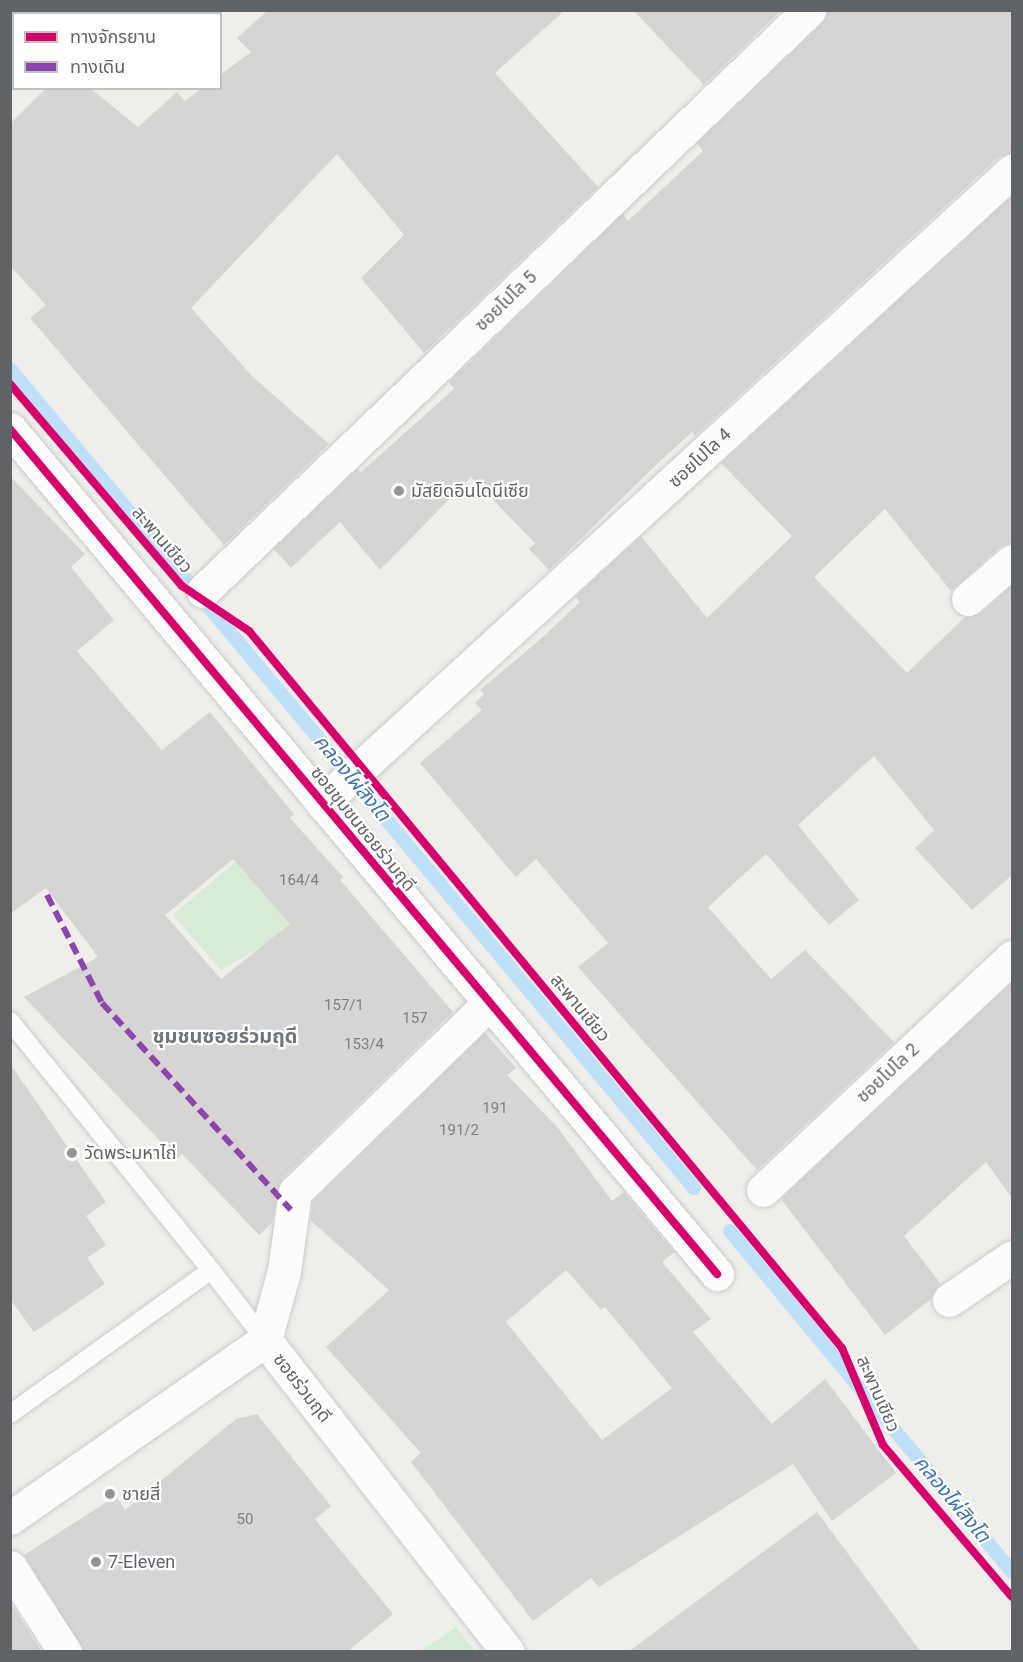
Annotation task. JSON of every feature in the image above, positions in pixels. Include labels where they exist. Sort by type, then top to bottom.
[{"type":"street","name":"ซอยโปโล 5","points":[[202,591],[809,10]]},
{"type":"street","name":"ซอยโปโล 4","points":[[332,794],[1012,171]]},
{"type":"street","name":"ซอยชุมชนซอยร่วมฤดี","points":[[10,429],[332,794],[487,1005],[717,1274]]},
{"type":"street","points":[[968,599],[1012,561]]},
{"type":"street","name":"ซอยโปโล 2","points":[[763,1190],[1012,957]]},
{"type":"street","points":[[265,1340],[284,1271],[295,1192],[487,1005]]},
{"type":"street","points":[[949,1300],[1012,1257]]},
{"type":"street","name":"ซอยร่วมฤดี","points":[[11,1517],[265,1340],[508,1652]]},
{"type":"street","points":[[10,1567],[65,1652]]},
{"type":"lane","points":[[10,1021],[265,1340]]},
{"type":"lane","points":[[10,1414],[211,1270]]},
{"type":"green space","points":[[247,852],[308,920],[221,970],[173,915]]},
{"type":"green space","points":[[456,1627],[475,1651],[421,1651]]},
{"type":"building","points":[[268,10],[565,10],[495,73],[598,187],[424,353],[361,278],[404,235],[337,154],[191,308],[252,376],[329,444],[224,545],[30,318],[46,305],[10,266],[10,124],[44,90],[92,90],[138,127],[177,92],[185,101],[199,90],[222,90],[222,74],[251,52],[237,38]]},
{"type":"building","points":[[633,10],[781,10],[704,85]]},
{"type":"building","points":[[827,10],[1012,10],[1012,153],[999,157],[695,436],[692,432],[549,570],[529,549],[535,543],[471,477],[380,570],[340,522],[291,568],[274,549],[357,469],[361,472],[454,389],[449,382],[623,214],[628,221],[703,151],[697,143],[822,24]]},
{"type":"building","points":[[1012,196],[1012,543],[1000,547],[951,591],[885,509],[814,577],[907,673],[965,617],[980,614],[1012,585],[1012,875],[972,910],[915,848],[934,830],[874,756],[798,825],[859,900],[829,925],[766,854],[708,907],[771,979],[805,950],[894,1042],[757,1170],[578,967],[608,943],[536,859],[516,877],[420,763],[482,710],[475,703],[484,694],[480,690],[580,602],[575,597],[641,536],[707,618],[792,536],[721,463]]},
{"type":"building","points":[[10,476],[85,554],[71,567],[114,620],[77,651],[162,750],[210,712],[294,814],[290,818],[343,877],[340,880],[453,1012],[282,1179],[272,1223],[259,1235],[182,1154],[177,1159],[24,997],[98,957],[46,888],[10,914]],"holes":[[[233,859],[290,924],[221,979],[165,915]]]},
{"type":"building","points":[[1012,982],[1012,1198],[986,1162],[904,1236],[940,1283],[931,1299],[885,1335],[781,1199]]},
{"type":"building","points":[[485,1033],[516,1068],[507,1075],[558,1128],[612,1201],[624,1192],[674,1252],[662,1262],[711,1319],[693,1332],[772,1424],[825,1379],[896,1473],[832,1521],[793,1464],[599,1587],[591,1578],[533,1621],[411,1462],[421,1453],[326,1347],[389,1290],[310,1220],[313,1201]],"holes":[[[566,1270],[601,1310],[605,1307],[672,1388],[602,1440],[506,1322]]]},
{"type":"building","points":[[10,1064],[106,1202],[86,1216],[106,1245],[87,1258],[105,1284],[34,1332],[10,1299]]},
{"type":"building","points":[[257,1414],[331,1506],[315,1519],[393,1614],[347,1652],[84,1652],[24,1555],[116,1496],[125,1510],[236,1419]]},
{"type":"building","points":[[817,1512],[921,1652],[628,1652]]},
{"type":"building","points":[[10,1602],[42,1652],[10,1652]]},
{"type":"waterway","name":"คลองไผ่สิงโต","points":[[10,369],[694,1188]]},
{"type":"waterway","name":"คลองไผ่สิงโต","points":[[730,1231],[1012,1572]]},
{"type":"marked path","points":[[47,895],[102,1003],[291,1210]]},
{"type":"cycle path","name":"สะพานเขียว","points":[[10,384],[182,586],[249,631],[842,1348],[883,1445],[1012,1597]]},
{"type":"cycle path","points":[[10,429],[717,1274]]},
{"type":"place","name":"มัสยิดอินโดนีเซีย","points":[[399,491]]},
{"type":"place","name":"วัดพระมหาไถ่","points":[[72,1153]]},
{"type":"place","name":"ชายสี่","points":[[110,1494]]},
{"type":"place","name":"7-Eleven","points":[[96,1562]]},
{"type":"district","name":"ชุมชนซอยร่วมฤดี","points":[[225,1036]]}]
